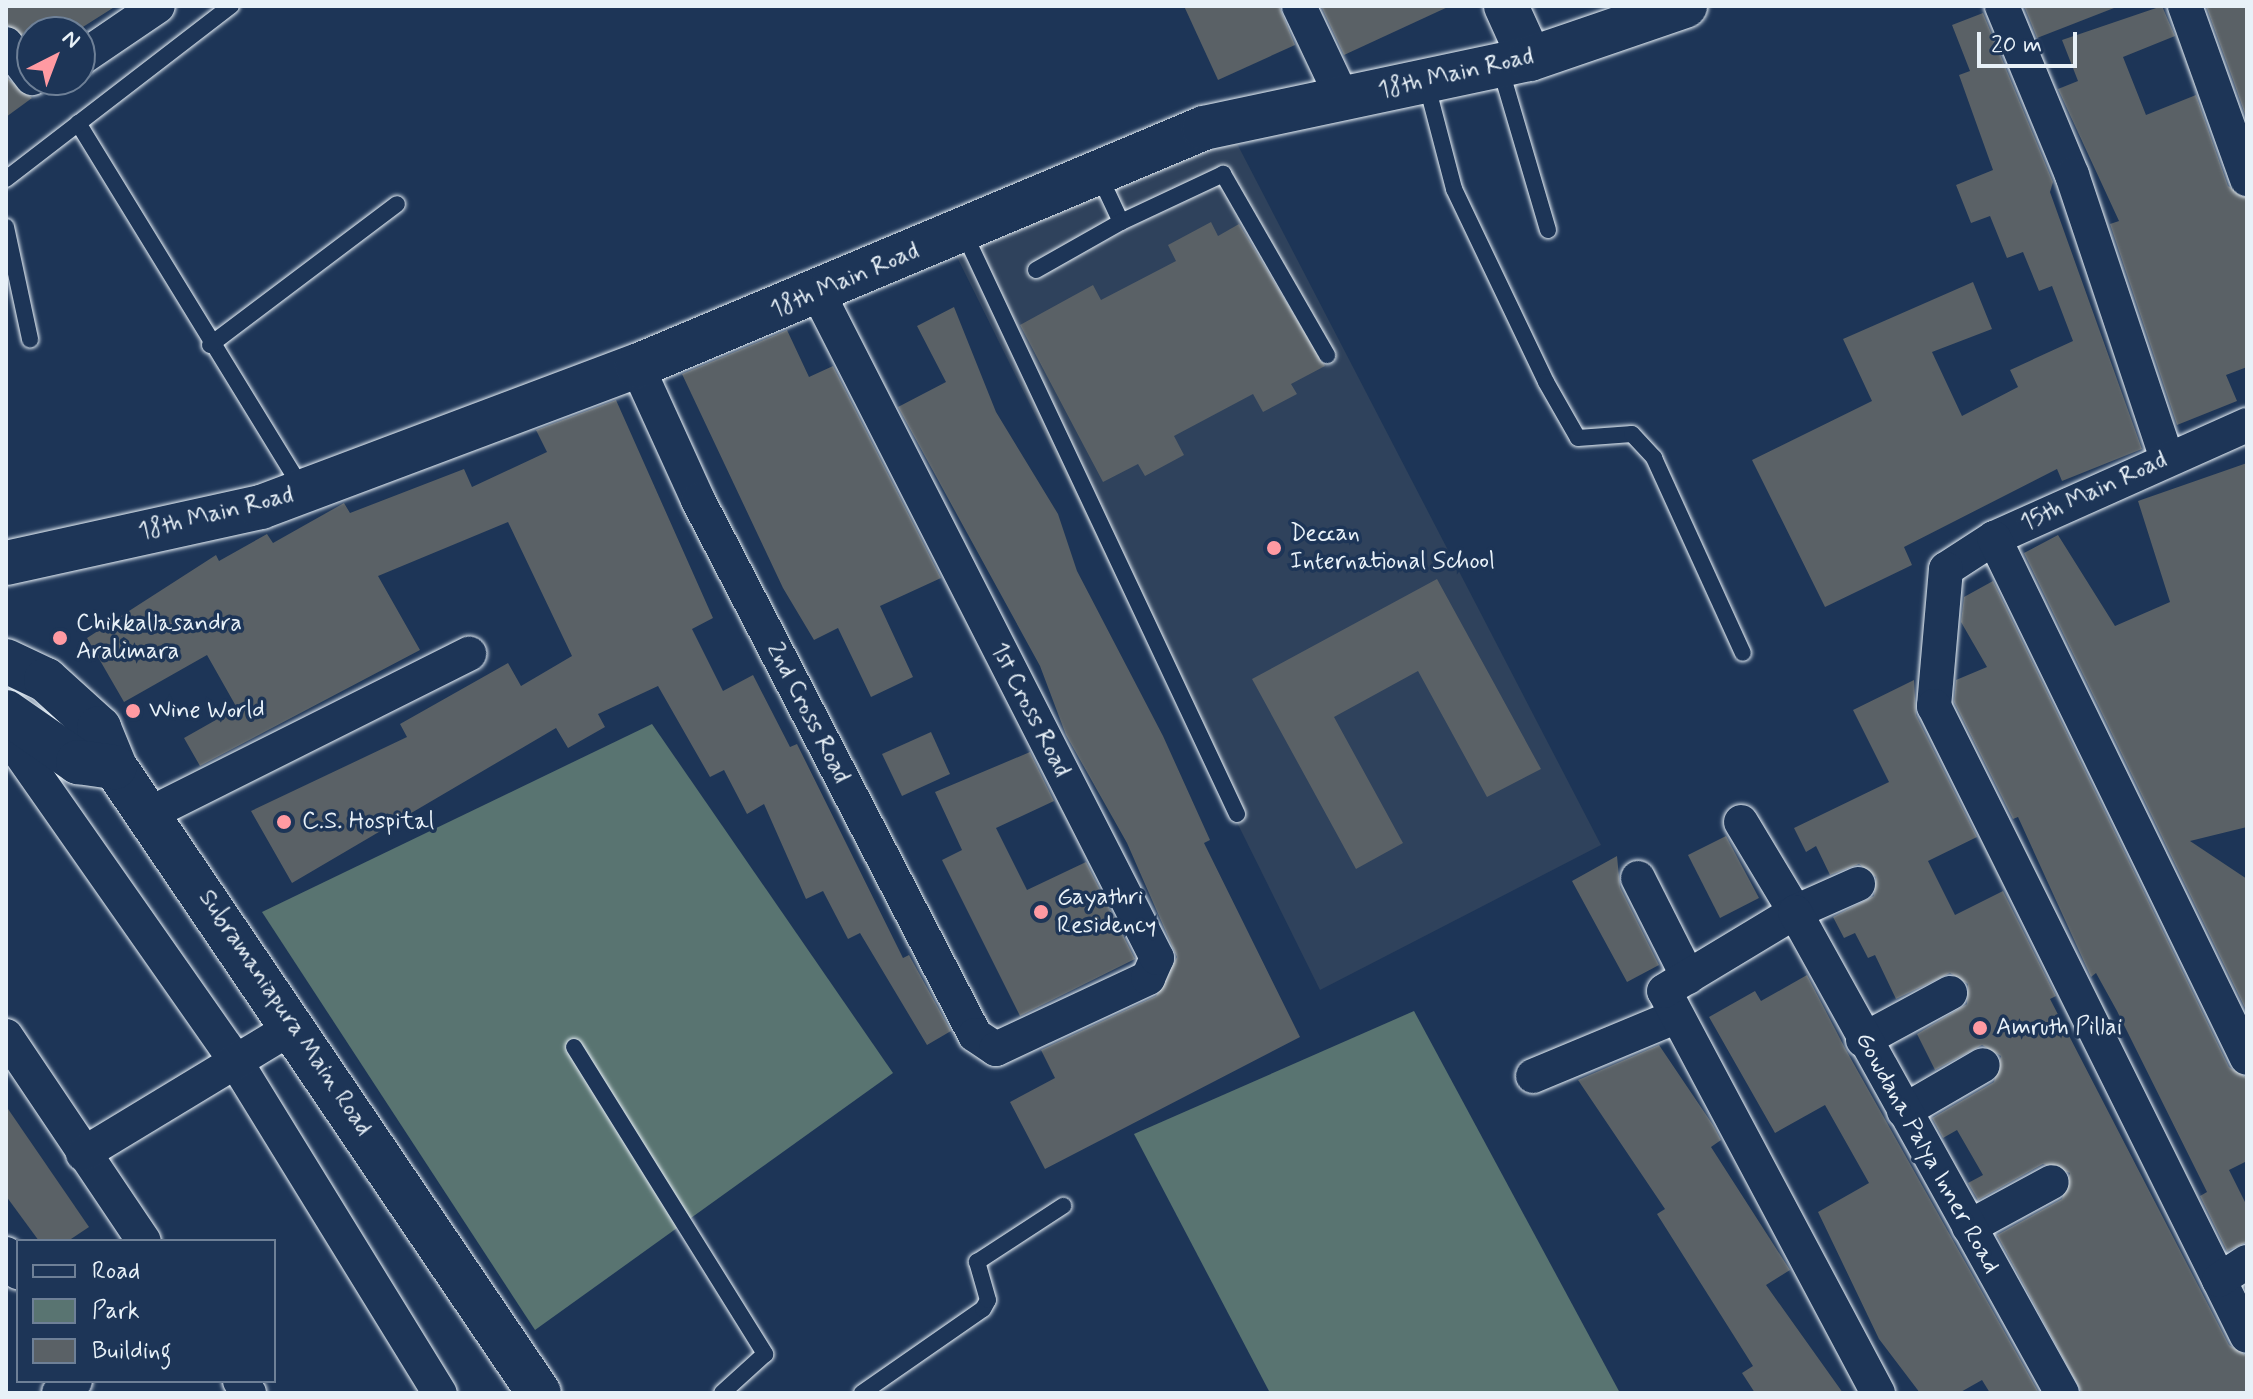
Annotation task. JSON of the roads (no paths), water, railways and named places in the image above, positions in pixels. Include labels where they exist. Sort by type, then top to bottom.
[{"type":"street","points":[[96,48],[158,6]]},
{"type":"street","points":[[1299,6],[1343,99]]},
{"type":"street","points":[[1506,6],[1515,62]]},
{"type":"street","name":"18th Main Road","points":[[6,563],[261,507],[637,366],[818,293],[1204,128],[1515,62],[1685,6]]},
{"type":"street","points":[[2002,6],[2072,175],[2167,459]]},
{"type":"street","points":[[2185,6],[2247,179]]},
{"type":"street","name":"1st Cross Road","points":[[818,293],[1157,958],[1148,978],[996,1049]]},
{"type":"street","name":"2nd Cross Road","points":[[637,366],[698,500],[968,1021],[996,1049]]},
{"type":"street","name":"15th Main Road","points":[[2233,1271],[1934,706],[1946,569],[1994,538],[2247,425]]},
{"type":"street","points":[[1994,538],[2247,1058]]},
{"type":"street","points":[[151,813],[469,654]]},
{"type":"street","name":"Subramaniapura Main Road","points":[[6,661],[46,680],[99,728],[115,767],[151,813],[539,1393]]},
{"type":"street","points":[[6,712],[78,762],[115,767]]},
{"type":"street","points":[[6,733],[236,1062],[440,1393]]},
{"type":"street","name":"Gowdana Palya Inner Road","points":[[1741,822],[1795,912],[1863,1040],[2062,1393]]},
{"type":"street","points":[[1638,878],[1688,977]]},
{"type":"street","points":[[1858,884],[1795,912],[1664,991],[1672,1018],[1878,1393]]},
{"type":"street","points":[[1863,1040],[1950,993]]},
{"type":"street","points":[[1533,1076],[1672,1018]]},
{"type":"street","points":[[83,1154],[294,1026]]},
{"type":"street","points":[[6,1036],[143,1239]]},
{"type":"street","points":[[1904,1111],[1983,1065]]},
{"type":"street","points":[[1969,1227],[2052,1182]]},
{"type":"street","points":[[2233,1271],[2247,1336]]},
{"type":"lane","points":[[6,179],[231,6]]},
{"type":"lane","points":[[1515,62],[1548,230]]},
{"type":"lane","points":[[1426,81],[1454,189],[1546,382],[1578,438],[1632,434],[1654,458],[1743,653]]},
{"type":"lane","points":[[78,123],[210,345],[303,491]]},
{"type":"lane","points":[[1099,174],[1121,222]]},
{"type":"lane","points":[[1036,270],[1121,222],[1223,174],[1327,355]]},
{"type":"lane","points":[[210,345],[397,204]]},
{"type":"lane","points":[[6,227],[30,339]]},
{"type":"lane","points":[[963,231],[1237,814]]},
{"type":"lane","points":[[574,1047],[765,1354],[722,1393]]},
{"type":"lane","points":[[862,1393],[983,1309],[988,1300],[977,1262],[1063,1206]]},
{"type":"place","name":"Deccan International School","points":[[1274,548]]},
{"type":"place","name":"Chikkallasandra Aralimara","points":[[60,638]]},
{"type":"place","name":"Wine World","points":[[133,711]]},
{"type":"place","name":"C.S. Hospital","points":[[284,822]]},
{"type":"place","name":"Gayathri Residency","points":[[1041,912]]},
{"type":"place","name":"Amruth Pillai","points":[[1980,1028]]}]
